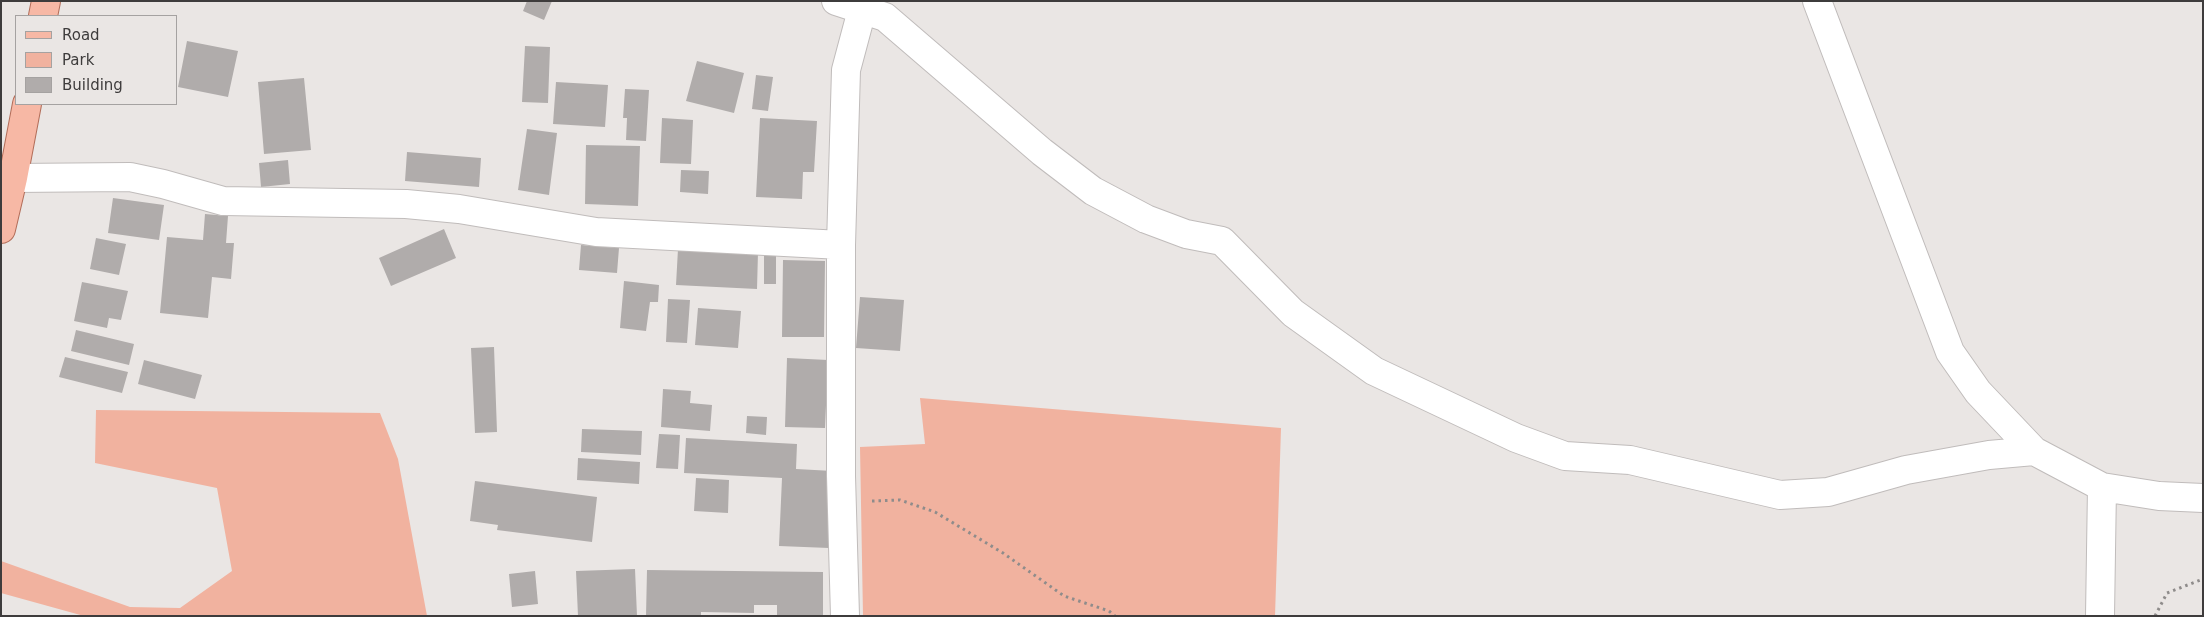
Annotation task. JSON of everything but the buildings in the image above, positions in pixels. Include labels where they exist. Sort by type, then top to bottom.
[{"type":"main road","points":[[43,15],[46,1]]},
{"type":"main road","points":[[1,229],[14,178],[27,105]]},
{"type":"street","points":[[836,1],[885,17],[1042,152],[1094,191],[1146,219],[1186,234],[1222,241],[1293,313],[1374,371],[1516,438],[1565,456],[1630,460],[1780,495],[1828,492],[1906,470],[1989,455],[2034,452]]},
{"type":"street","points":[[1817,1],[1950,352],[1978,392],[2034,452],[2102,487],[2159,496],[2203,498]]},
{"type":"street","points":[[845,616],[842,502],[841,245],[846,70],[862,10]]},
{"type":"street","points":[[14,178],[130,177],[223,201],[406,204],[459,209],[596,232],[841,245]]},
{"type":"street","points":[[2100,616],[2102,487]]},
{"type":"path","points":[[842,502],[900,500],[935,512],[1003,553],[1064,596],[1109,612],[1115,616]]},
{"type":"path","points":[[2155,616],[2167,593],[2203,579]]},
{"type":"green space","points":[[920,398],[1281,428],[1275,616],[863,616],[860,447],[925,444]]},
{"type":"green space","points":[[96,410],[380,413],[398,459],[427,616],[84,616],[1,593],[1,561],[130,607],[180,608],[232,571],[217,488],[95,463]]}]
